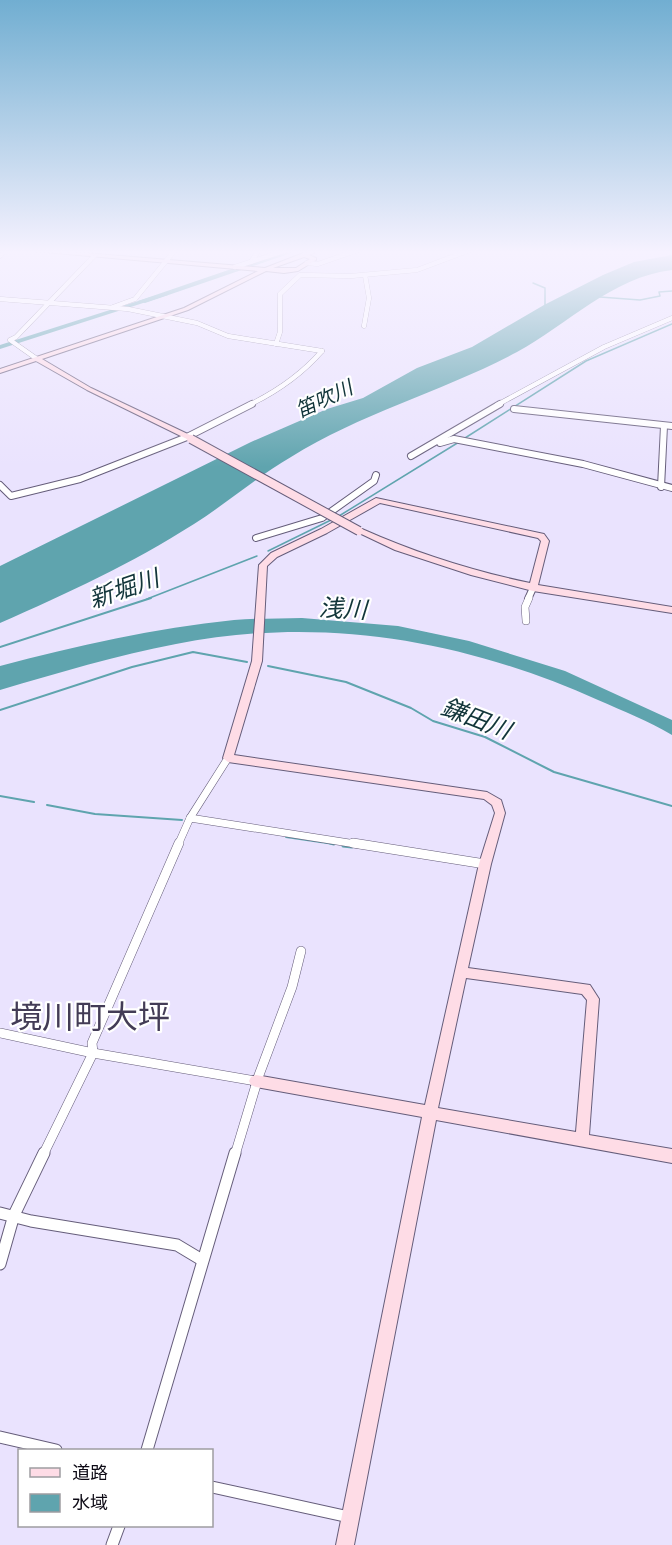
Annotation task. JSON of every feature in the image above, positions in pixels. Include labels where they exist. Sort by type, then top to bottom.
[{"type":"street","points":[[28,322],[9,341],[88,389],[189,438],[359,531],[428,561],[469,574],[533,588],[672,610]]},
{"type":"street","points":[[0,371],[145,322]]},
{"type":"street","points":[[0,486],[11,496],[72,482],[189,438],[275,392],[304,371],[322,351],[228,336],[193,322]]},
{"type":"street","points":[[276,344],[280,322]]},
{"type":"street","points":[[661,322],[630,333],[584,355],[409,457],[418,456],[446,440],[454,439],[583,464],[661,487],[672,488]]},
{"type":"street","points":[[514,409],[672,426]]},
{"type":"street","points":[[661,487],[664,426]]},
{"type":"street","points":[[256,538],[321,518],[374,481],[376,475]]},
{"type":"street","points":[[0,1264],[14,1215],[93,1053],[92,1044],[190,818],[228,758],[255,671],[260,636],[263,565],[267,558],[324,531],[379,500],[541,536],[545,541],[533,588],[525,607],[526,621]]},
{"type":"street","points":[[228,758],[487,796],[496,803],[500,813],[485,864],[430,1114],[345,1545]]},
{"type":"street","points":[[190,818],[485,864]]},
{"type":"street","points":[[147,1449],[177,1356],[202,1260],[256,1081],[301,951]]},
{"type":"street","points":[[461,972],[586,989],[591,993],[593,999],[582,1139]]},
{"type":"street","points":[[0,1033],[93,1053],[672,1156]]},
{"type":"street","points":[[0,1213],[52,1225],[177,1245],[202,1260]]},
{"type":"street","points":[[0,1437],[52,1449]]},
{"type":"street","points":[[213,1487],[349,1517]]},
{"type":"street","points":[[112,1545],[119,1527]]},
{"type":"water","points":[[72,322],[84,322],[0,349],[0,345]]},
{"type":"water","points":[[515,322],[564,322],[536,341],[489,366],[318,441],[278,465],[194,524],[147,552],[75,589],[0,623],[0,566],[251,442],[327,409],[363,398],[417,368],[472,347]]},
{"type":"water","points":[[302,618],[398,626],[469,641],[565,671],[672,720],[672,735],[598,700],[547,679],[496,662],[444,648],[338,633],[285,632],[231,636],[176,644],[110,659],[0,690],[0,666],[116,638],[204,623],[242,619]]},
{"type":"waterway","name":"新堀川","points":[[465,438],[586,361],[672,324]]},
{"type":"waterway","name":"新堀川","points":[[339,516],[459,442]]},
{"type":"waterway","name":"新堀川","points":[[268,551],[331,520]]},
{"type":"waterway","name":"新堀川","points":[[147,599],[257,556]]},
{"type":"waterway","name":"新堀川","points":[[0,647],[151,598]]},
{"type":"waterway","name":"鎌田川","points":[[0,710],[132,667],[193,652],[247,662]]},
{"type":"waterway","name":"鎌田川","points":[[268,666],[346,682],[411,708],[433,721],[485,737],[554,772],[672,806]]},
{"type":"waterway","points":[[0,796],[34,802]]},
{"type":"waterway","points":[[47,805],[95,814],[182,820]]},
{"type":"waterway","points":[[286,837],[334,844],[330,843]]},
{"type":"waterway","points":[[343,846],[352,847]]},
{"type":"district","name":"境川町大坪","points":[[90,1017]]},
{"type":"water label","name":"笛吹川","points":[[324,399]]},
{"type":"water label","name":"浅川","points":[[343,609]]}]
